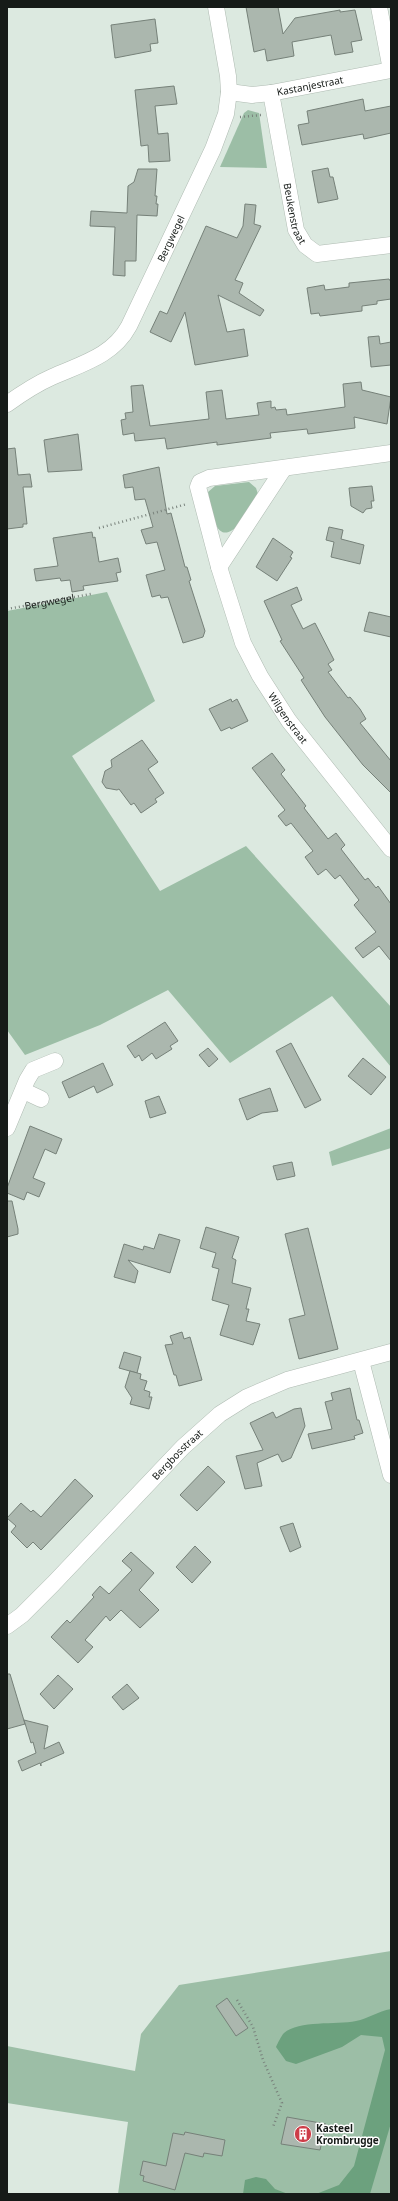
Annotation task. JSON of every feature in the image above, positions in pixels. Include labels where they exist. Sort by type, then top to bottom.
[{"type":"street","name":"Bergwegel","points":[[7,404],[50,378],[105,353],[123,337],[213,149],[226,114],[229,92],[216,7]]},
{"type":"street","points":[[379,7],[391,70]]},
{"type":"street","name":"Kastanjestraat","points":[[229,92],[252,95],[391,70]]},
{"type":"street","name":"Beukenstraat","points":[[271,92],[296,230],[305,245],[317,254],[391,245]]},
{"type":"street","name":"Wilgenstraat","points":[[391,453],[209,478],[200,482],[198,487],[243,643],[267,687],[289,721],[328,772],[391,849]]},
{"type":"street","points":[[220,567],[284,468]]},
{"type":"street","points":[[7,1128],[33,1070],[55,1061]]},
{"type":"street","points":[[24,1091],[41,1099]]},
{"type":"street","name":"Bergbosstraat","points":[[7,1626],[22,1615],[183,1447],[220,1414],[247,1397],[287,1380],[391,1352]]},
{"type":"street","points":[[361,1361],[391,1475]]},
{"type":"path","points":[[226,114],[236,117],[275,114]]},
{"type":"path","points":[[99,528],[201,500]]},
{"type":"path","name":"Bergwegel","points":[[7,609],[91,594]]},
{"type":"path","points":[[237,2000],[253,2027],[264,2060],[282,2104],[273,2127]]},
{"type":"shaded area","points":[[248,110],[259,113],[267,168],[220,167],[244,113]]},
{"type":"shaded area","points":[[249,482],[256,488],[259,497],[240,524],[233,530],[227,532],[221,531],[216,525],[208,492],[215,486]]},
{"type":"shaded area","points":[[107,592],[155,701],[72,756],[160,891],[246,846],[391,1007],[391,1067],[332,996],[230,1063],[168,990],[100,1025],[25,1055],[7,1030],[7,611]]},
{"type":"shaded area","points":[[391,1128],[391,1148],[332,1166],[329,1152]]},
{"type":"shaded area","points":[[391,1951],[391,2194],[118,2194],[128,2122],[7,2103],[7,2046],[135,2071],[141,2034],[179,1985]]},
{"type":"shaded area","points":[[391,2009],[391,2123],[370,2194],[316,2194],[339,2185],[354,2166],[385,2050],[382,2037],[361,2035],[342,2047],[296,2064],[286,2061],[276,2047],[284,2033],[299,2026],[356,2021]]},
{"type":"shaded area","points":[[256,2177],[266,2179],[275,2189],[288,2194],[243,2194],[245,2180]]},
{"type":"building","points":[[246,7],[278,7],[283,34],[295,18],[340,10],[340,12],[355,10],[362,40],[351,42],[353,52],[335,55],[331,35],[292,42],[294,56],[267,61],[265,49],[254,52]]},
{"type":"building","points":[[155,19],[158,43],[150,44],[151,51],[115,58],[111,25]]},
{"type":"building","points":[[174,86],[177,104],[155,106],[158,134],[168,133],[170,161],[149,162],[148,145],[141,146],[135,90]]},
{"type":"building","points":[[363,99],[365,111],[391,106],[391,133],[364,139],[363,134],[302,145],[298,125],[309,123],[307,111]]},
{"type":"building","points":[[328,168],[330,177],[333,177],[338,199],[318,203],[312,171]]},
{"type":"building","points":[[138,169],[157,169],[155,196],[157,196],[156,204],[158,204],[157,216],[137,215],[136,261],[125,261],[125,276],[113,275],[115,227],[90,226],[91,211],[127,213],[128,186],[134,182]]},
{"type":"building","points":[[245,204],[256,205],[254,224],[261,226],[235,280],[243,283],[239,293],[264,310],[260,316],[218,295],[227,332],[244,329],[248,356],[195,365],[185,312],[171,342],[150,332],[160,311],[167,314],[206,226],[237,238],[243,226]]},
{"type":"building","points":[[389,279],[391,282],[391,299],[377,301],[377,304],[362,306],[362,311],[320,316],[319,313],[311,314],[307,288],[324,285],[325,290],[349,287],[349,283]]},
{"type":"building","points":[[379,336],[380,344],[391,342],[391,365],[371,367],[368,337]]},
{"type":"building","points":[[361,382],[362,390],[391,397],[387,424],[354,417],[355,428],[308,434],[307,429],[270,433],[271,438],[217,445],[217,442],[167,449],[165,438],[135,441],[134,433],[123,435],[121,420],[126,419],[125,413],[133,412],[131,386],[143,385],[150,426],[209,419],[206,392],[222,390],[226,419],[259,415],[257,403],[271,401],[271,408],[275,407],[276,410],[286,409],[287,415],[345,407],[343,384]]},
{"type":"building","points":[[78,434],[82,470],[48,472],[44,440]]},
{"type":"building","points":[[15,448],[18,475],[30,474],[32,487],[23,487],[27,524],[23,524],[23,527],[7,529],[7,449]]},
{"type":"building","points":[[159,467],[167,514],[171,513],[185,567],[187,567],[191,580],[189,581],[205,631],[203,637],[183,643],[168,597],[161,598],[160,595],[152,597],[146,575],[165,570],[157,542],[146,544],[141,530],[153,527],[145,499],[135,500],[133,487],[125,488],[123,475]]},
{"type":"building","points":[[372,486],[374,501],[371,501],[372,508],[366,509],[363,513],[351,506],[349,488]]},
{"type":"building","points":[[329,527],[343,530],[341,539],[364,545],[360,564],[331,557],[334,542],[326,540]]},
{"type":"building","points":[[92,532],[93,538],[95,537],[99,562],[118,558],[121,572],[116,573],[118,581],[83,586],[84,590],[72,592],[70,580],[61,581],[60,578],[36,581],[34,569],[58,566],[53,538]]},
{"type":"building","points":[[273,538],[293,552],[290,557],[292,558],[277,581],[256,567]]},
{"type":"building","points":[[297,587],[302,600],[291,605],[303,629],[315,623],[334,660],[328,664],[332,670],[328,672],[348,698],[350,697],[360,709],[366,719],[360,723],[391,761],[391,793],[363,765],[325,717],[301,680],[304,678],[280,641],[282,640],[264,601]]},
{"type":"building","points":[[369,612],[391,617],[391,637],[364,631]]},
{"type":"building","points":[[231,699],[232,702],[237,699],[248,721],[231,729],[230,727],[221,731],[209,709]]},
{"type":"building","points":[[142,740],[158,762],[148,769],[164,793],[155,799],[157,802],[141,813],[134,803],[131,805],[119,789],[106,788],[102,782],[105,771],[112,767],[111,760]]},
{"type":"building","points":[[272,753],[285,770],[281,774],[306,806],[304,808],[328,839],[336,833],[345,845],[341,849],[365,880],[368,878],[376,888],[378,886],[391,904],[391,961],[379,946],[363,958],[355,948],[376,932],[354,905],[359,900],[340,875],[335,879],[326,869],[318,875],[305,857],[313,851],[291,823],[286,826],[278,816],[285,810],[252,768]]},
{"type":"building","points":[[165,1022],[178,1041],[170,1046],[172,1049],[156,1059],[152,1053],[142,1061],[139,1055],[135,1058],[127,1046]]},
{"type":"building","points":[[291,1043],[321,1100],[305,1108],[276,1051]]},
{"type":"building","points":[[208,1048],[218,1059],[209,1067],[199,1055]]},
{"type":"building","points":[[363,1058],[386,1077],[371,1095],[348,1076]]},
{"type":"building","points":[[103,1063],[113,1085],[97,1093],[94,1086],[69,1098],[62,1082]]},
{"type":"building","points":[[270,1088],[278,1111],[262,1113],[247,1120],[239,1099]]},
{"type":"building","points":[[159,1096],[166,1113],[150,1118],[145,1101]]},
{"type":"building","points":[[30,1126],[62,1139],[56,1154],[45,1149],[33,1178],[45,1183],[39,1197],[27,1192],[24,1200],[7,1193],[7,1188]]},
{"type":"building","points":[[292,1162],[295,1176],[277,1180],[273,1166]]},
{"type":"building","points":[[7,1201],[12,1201],[18,1234],[7,1237]]},
{"type":"building","points":[[206,1227],[239,1237],[232,1258],[236,1260],[232,1283],[251,1288],[246,1309],[249,1309],[246,1321],[260,1324],[253,1345],[220,1335],[229,1305],[212,1300],[219,1269],[212,1267],[216,1253],[200,1248]]},
{"type":"building","points":[[308,1228],[338,1349],[299,1359],[289,1319],[305,1315],[285,1234]]},
{"type":"building","points":[[159,1234],[180,1240],[170,1273],[128,1260],[138,1271],[135,1283],[114,1277],[124,1244],[143,1250],[144,1246],[154,1249]]},
{"type":"building","points":[[182,1332],[184,1339],[190,1337],[202,1380],[179,1386],[165,1345],[173,1344],[170,1336]]},
{"type":"building","points":[[124,1352],[141,1357],[137,1373],[119,1368]]},
{"type":"building","points":[[130,1371],[141,1374],[140,1379],[147,1381],[144,1390],[150,1392],[149,1397],[152,1397],[149,1409],[130,1404],[132,1398],[125,1387]]},
{"type":"building","points":[[350,1388],[357,1420],[359,1420],[363,1433],[354,1436],[355,1439],[312,1449],[308,1434],[332,1429],[325,1402],[333,1400],[331,1393]]},
{"type":"building","points":[[301,1408],[305,1426],[291,1458],[282,1462],[278,1454],[257,1463],[262,1486],[245,1489],[236,1456],[263,1450],[250,1423],[273,1412],[276,1418],[294,1409]]},
{"type":"building","points":[[208,1466],[225,1482],[197,1511],[180,1495]]},
{"type":"building","points":[[75,1479],[93,1496],[41,1550],[33,1542],[27,1548],[11,1532],[16,1526],[7,1518],[21,1503],[31,1512],[33,1510],[41,1517]]},
{"type":"building","points":[[293,1523],[301,1547],[290,1552],[280,1527]]},
{"type":"building","points":[[195,1546],[211,1562],[192,1583],[176,1567]]},
{"type":"building","points":[[131,1552],[154,1573],[139,1590],[159,1610],[140,1628],[121,1610],[110,1621],[106,1616],[85,1640],[93,1647],[78,1663],[51,1637],[67,1620],[70,1623],[94,1597],[92,1595],[100,1586],[109,1594],[132,1570],[122,1561]]},
{"type":"building","points":[[7,1674],[10,1674],[25,1724],[7,1729]]},
{"type":"building","points":[[58,1675],[73,1689],[54,1709],[40,1694]]},
{"type":"building","points":[[127,1684],[139,1698],[123,1710],[112,1697]]},
{"type":"building","points":[[24,1720],[48,1726],[44,1749],[59,1742],[64,1753],[41,1763],[41,1766],[40,1763],[22,1771],[18,1761],[36,1753],[33,1742],[31,1743]]},
{"type":"building","points":[[227,1998],[248,2028],[236,2036],[216,2006]]},
{"type":"building","name":"Kasteel Krombrugge","points":[[287,2117],[326,2124],[320,2150],[281,2144]]},
{"type":"building","points":[[185,2132],[225,2140],[222,2156],[204,2153],[203,2157],[185,2153],[175,2190],[143,2181],[144,2176],[140,2175],[143,2161],[166,2166],[173,2133],[184,2135]]},
{"type":"place","name":"Kasteel Krombrugge","points":[[303,2134]]}]
